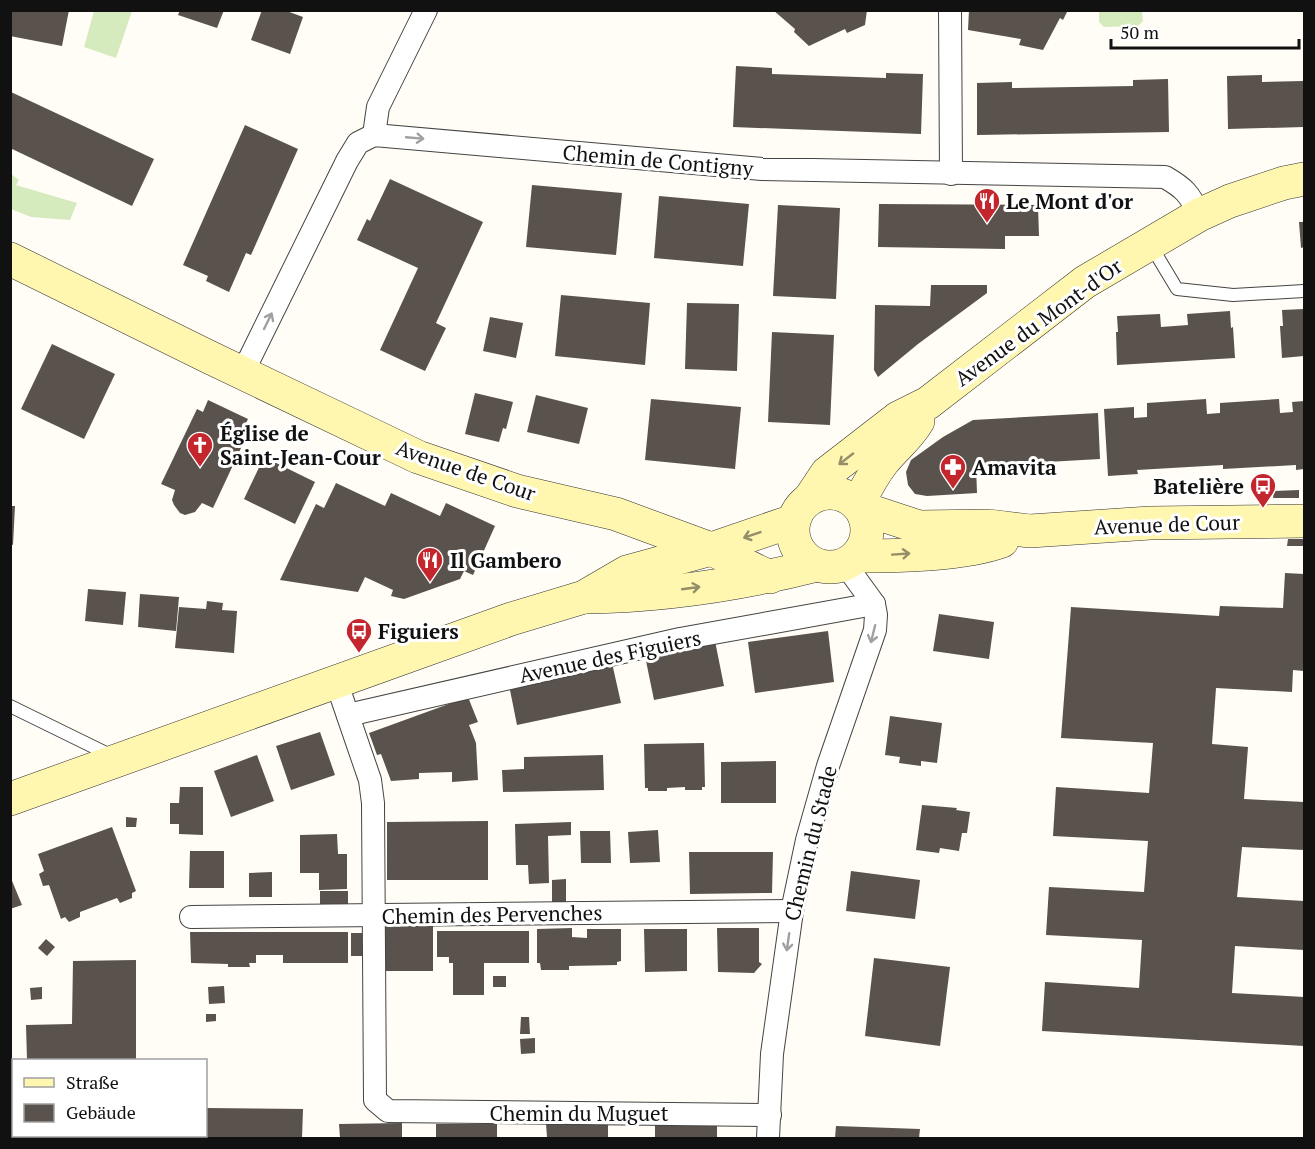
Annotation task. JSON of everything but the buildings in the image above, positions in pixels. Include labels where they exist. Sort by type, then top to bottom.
[{"type":"street","points":[[242,374],[347,161],[358,143],[374,135],[378,107],[426,10]]},
{"type":"street","points":[[950,10],[951,174]]},
{"type":"street","name":"Chemin de Contigny","points":[[374,135],[762,169],[1165,177],[1183,188],[1192,198],[1199,214]]},
{"type":"street","name":"Avenue du Mont-d'Or","points":[[802,509],[827,474],[898,418],[928,404],[1085,282],[1199,214],[1284,183],[1305,179]]},
{"type":"street","name":"Avenue de Cour","points":[[10,259],[242,374],[418,457],[517,491],[616,514],[711,549],[770,577]]},
{"type":"street","name":"Avenue du Mont-d'Or","points":[[859,506],[882,464],[899,443],[911,433],[928,404]]},
{"type":"street","points":[[10,799],[512,619],[584,597],[627,572],[711,549],[802,509],[823,493],[848,496],[859,506],[867,520],[868,533],[865,545],[840,562],[770,577],[633,596],[584,597]]},
{"type":"street","name":"Avenue de Cour","points":[[859,506],[919,527],[989,526],[1030,531],[1150,523],[1305,521]]},
{"type":"street","points":[[802,509],[792,532],[795,542],[807,560],[840,562],[874,604]]},
{"type":"street","name":"Avenue de Cour","points":[[840,562],[944,552],[993,544],[1030,531]]},
{"type":"street","name":"Avenue des Figuiers","points":[[348,715],[680,639],[874,604]]},
{"type":"street","name":"Chemin du Stade","points":[[768,1138],[772,1054],[792,911],[807,840],[828,766],[875,630],[874,604]]},
{"type":"street","points":[[336,681],[370,780],[373,803],[372,915]]},
{"type":"street","name":"Chemin des Pervenches","points":[[191,917],[792,911]]},
{"type":"street","name":"Chemin du Muguet","points":[[372,915],[375,1100],[388,1111],[770,1114]]},
{"type":"lane","points":[[1150,243],[1177,289],[1233,295],[1305,291]]},
{"type":"lane","points":[[14,711],[118,759]]},
{"type":"green space","points":[[94,11],[132,11],[116,58],[84,47]]},
{"type":"green space","points":[[1099,11],[1142,11],[1143,21],[1138,26],[1104,27],[1099,22]]},
{"type":"green space","points":[[11,174],[19,180],[16,185],[77,203],[70,220],[31,217],[11,209]]},
{"type":"place","name":"Le Mont d'or","points":[[987,224]]},
{"type":"place","name":"Église de Saint-Jean-Cour","points":[[200,468]]},
{"type":"place","name":"Amavita","points":[[953,490]]},
{"type":"place","name":"Batelière","points":[[1263,509]]},
{"type":"place","name":"Il Gambero","points":[[430,583]]},
{"type":"place","name":"Figuiers","points":[[359,654]]}]
